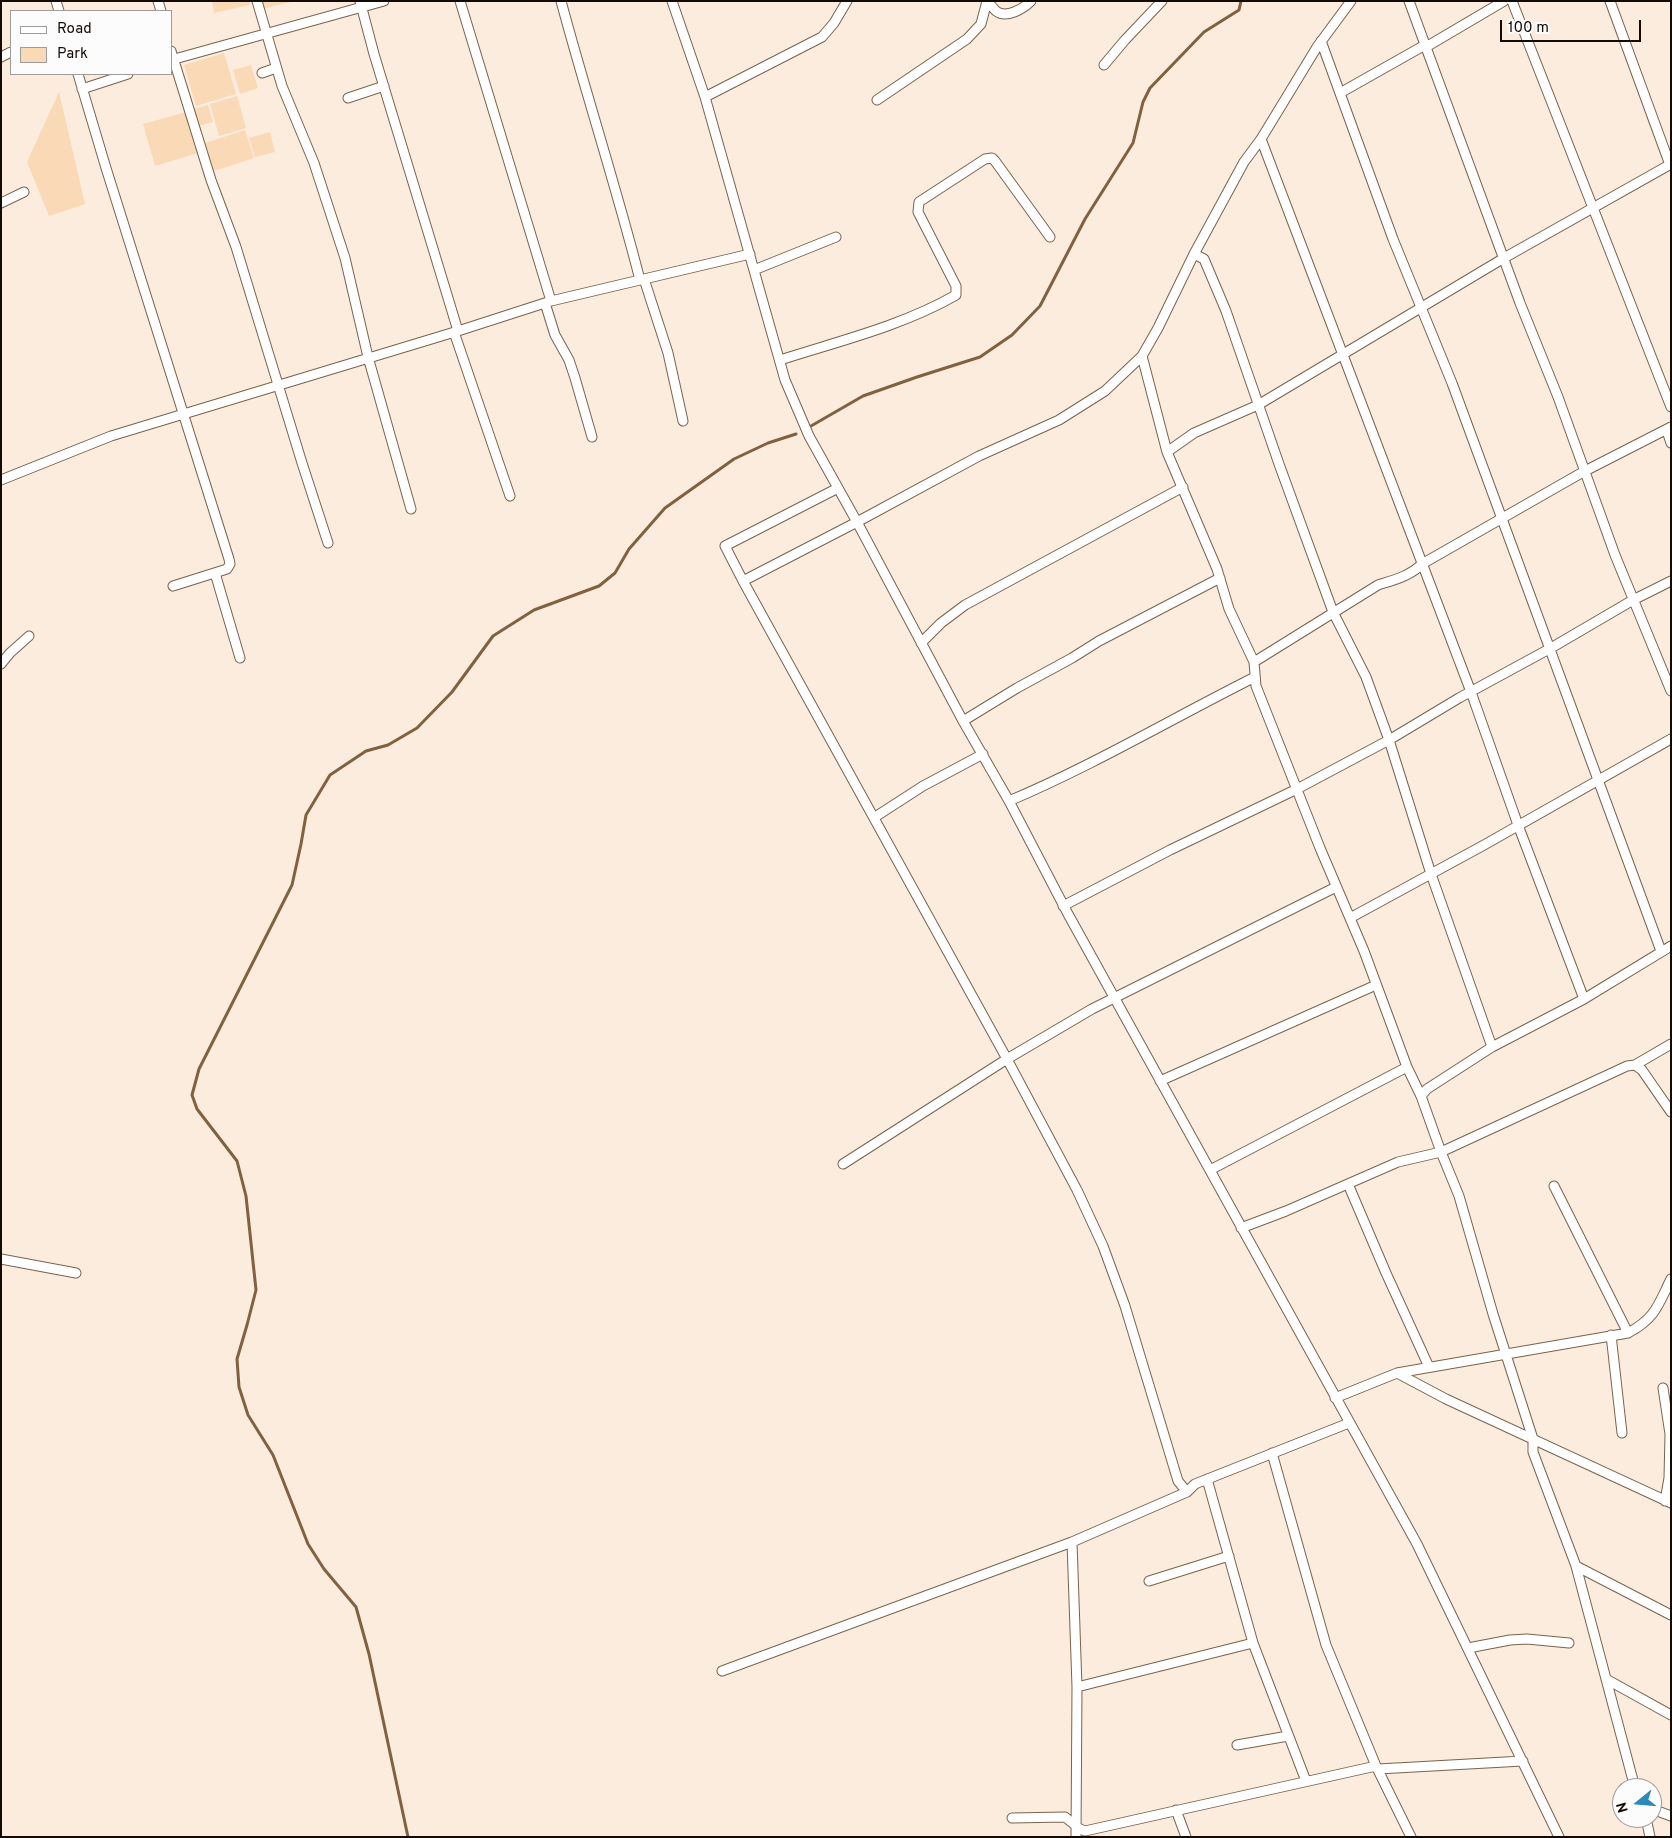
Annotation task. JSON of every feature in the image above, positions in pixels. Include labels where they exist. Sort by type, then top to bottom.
[{"type":"street","points":[[257,1],[276,68],[314,163],[345,258],[368,358],[411,509]]},
{"type":"street","points":[[328,543],[236,247],[211,180],[172,57],[267,33],[361,5],[384,1]]},
{"type":"street","points":[[460,1],[548,302],[555,335],[572,369],[592,437]]},
{"type":"street","points":[[561,1],[642,279],[668,353],[683,421]]},
{"type":"street","points":[[672,1],[705,97],[785,380],[809,436],[921,644],[1009,801],[1063,906],[1417,1544],[1559,1837]]},
{"type":"street","points":[[705,97],[822,37],[834,23],[847,1]]},
{"type":"street","points":[[987,1],[997,12],[1005,14],[1014,12],[1031,1]]},
{"type":"street","points":[[877,100],[967,39],[981,24],[987,1]]},
{"type":"street","points":[[1104,65],[1162,1]]},
{"type":"street","points":[[743,580],[980,456],[1059,420],[1105,391],[1142,356],[1244,162],[1262,139],[1321,42],[1351,1]]},
{"type":"street","points":[[1408,1],[1558,397],[1583,472],[1671,691]]},
{"type":"street","points":[[1340,93],[1504,1]]},
{"type":"street","points":[[1512,1],[1671,407]]},
{"type":"street","points":[[1167,452],[1194,433],[1258,405],[1504,258],[1671,165],[1610,1]]},
{"type":"street","points":[[361,5],[456,332],[510,496]]},
{"type":"street","points":[[1321,42],[1393,239],[1452,383],[1662,951]]},
{"type":"street","points":[[262,73],[276,68]]},
{"type":"street","points":[[78,75],[230,559],[227,569],[173,586]]},
{"type":"street","points":[[82,89],[125,75]]},
{"type":"street","points":[[348,98],[384,86]]},
{"type":"street","points":[[1262,139],[1472,692],[1518,825],[1584,999]]},
{"type":"street","points":[[780,360],[907,319],[937,306],[956,295],[956,286],[918,212],[919,202],[985,159],[992,158],[995,161],[1050,237]]},
{"type":"street","points":[[1,203],[24,192]]},
{"type":"street","points":[[754,270],[836,237]]},
{"type":"street","points":[[1,480],[111,436],[456,332],[548,302],[750,254]]},
{"type":"street","points":[[1194,254],[1204,259],[1226,311],[1333,612],[1366,677],[1389,740],[1431,874],[1492,1048]]},
{"type":"street","points":[[1142,356],[1167,452],[1220,578],[1228,610],[1254,662],[1256,686],[1350,918],[1407,1067],[1421,1096],[1459,1196],[1505,1353],[1533,1439],[1533,1452],[1576,1566],[1632,1778]]},
{"type":"street","points":[[1254,662],[1378,585],[1411,572],[1583,472],[1671,427]]},
{"type":"street","points":[[1671,427],[1668,434],[1671,443]]},
{"type":"street","points":[[921,644],[941,623],[965,605],[1183,487]]},
{"type":"street","points":[[838,488],[725,546],[1077,1190],[1103,1246],[1125,1306],[1178,1481],[1187,1492]]},
{"type":"street","points":[[215,573],[240,658]]},
{"type":"street","points":[[964,721],[1099,641],[1220,578]]},
{"type":"street","points":[[1063,906],[1170,850],[1297,789],[1389,740],[1634,600],[1671,581]]},
{"type":"street","points":[[1,664],[29,636]]},
{"type":"street","points":[[1009,801],[1118,749],[1187,710],[1255,677]]},
{"type":"street","points":[[1350,918],[1671,739]]},
{"type":"street","points":[[874,817],[923,786],[983,754]]},
{"type":"street","points":[[842,1164],[1007,1059],[1092,1009],[1336,887]]},
{"type":"street","points":[[1421,1096],[1427,1089],[1492,1048],[1584,999],[1671,946]]},
{"type":"street","points":[[1160,1081],[1376,985]]},
{"type":"street","points":[[1241,1228],[1398,1162],[1441,1152],[1627,1066],[1635,1065],[1671,1044]]},
{"type":"street","points":[[1635,1065],[1642,1070],[1671,1112]]},
{"type":"street","points":[[1210,1170],[1407,1067]]},
{"type":"street","points":[[1348,1184],[1429,1367]]},
{"type":"street","points":[[1554,1186],[1628,1332]]},
{"type":"street","points":[[1,1259],[76,1273]]},
{"type":"street","points":[[1335,1398],[1396,1373],[1628,1332],[1642,1325],[1655,1313],[1671,1279]]},
{"type":"street","points":[[1611,1335],[1622,1433]]},
{"type":"street","points":[[1396,1373],[1446,1399],[1668,1502],[1670,1434],[1663,1388]]},
{"type":"street","points":[[722,1671],[1072,1542],[1187,1492],[1195,1484],[1349,1424]]},
{"type":"street","points":[[1272,1454],[1326,1645],[1377,1767],[1411,1837]]},
{"type":"street","points":[[1207,1479],[1253,1643],[1306,1782]]},
{"type":"street","points":[[1072,1542],[1077,1686],[1076,1837]]},
{"type":"street","points":[[1149,1581],[1229,1556]]},
{"type":"street","points":[[1576,1566],[1671,1615]]},
{"type":"street","points":[[1468,1648],[1510,1640],[1527,1639],[1569,1643]]},
{"type":"street","points":[[1077,1686],[1253,1643]]},
{"type":"street","points":[[1606,1679],[1671,1714]]},
{"type":"street","points":[[1237,1745],[1288,1736]]},
{"type":"street","points":[[1012,1818],[1065,1817],[1085,1831],[1377,1767],[1523,1761]]},
{"type":"street","points":[[1176,1810],[1186,1837]]},
{"type":"green space","points":[[212,1],[249,1],[250,5],[214,13]]},
{"type":"green space","points":[[260,1],[295,1],[262,9]]},
{"type":"green space","points":[[224,53],[236,94],[196,106],[184,65]]},
{"type":"green space","points":[[251,65],[258,88],[240,94],[233,70]]},
{"type":"green space","points":[[59,92],[85,204],[49,216],[27,162]]},
{"type":"green space","points":[[237,96],[246,128],[219,136],[210,104]]},
{"type":"green space","points":[[208,105],[213,122],[198,126],[193,109]]},
{"type":"green space","points":[[186,112],[198,153],[155,166],[143,124]]},
{"type":"green space","points":[[245,130],[254,158],[214,171],[205,143]]},
{"type":"green space","points":[[270,132],[275,152],[255,157],[249,138]]},
{"type":"waterway","points":[[811,426],[863,396],[980,357],[1012,335],[1040,306],[1085,219],[1133,143],[1143,102],[1150,88],[1204,32],[1239,10],[1241,1]]},
{"type":"waterway","points":[[408,1837],[369,1654],[356,1607],[324,1569],[308,1544],[273,1455],[248,1415],[239,1387],[237,1359],[256,1290],[246,1196],[237,1161],[197,1109],[192,1095],[199,1069],[292,885],[306,815],[330,775],[366,751],[388,745],[417,728],[452,692],[493,636],[534,610],[599,586],[615,573],[629,549],[665,508],[734,459],[768,443],[796,434]]}]
